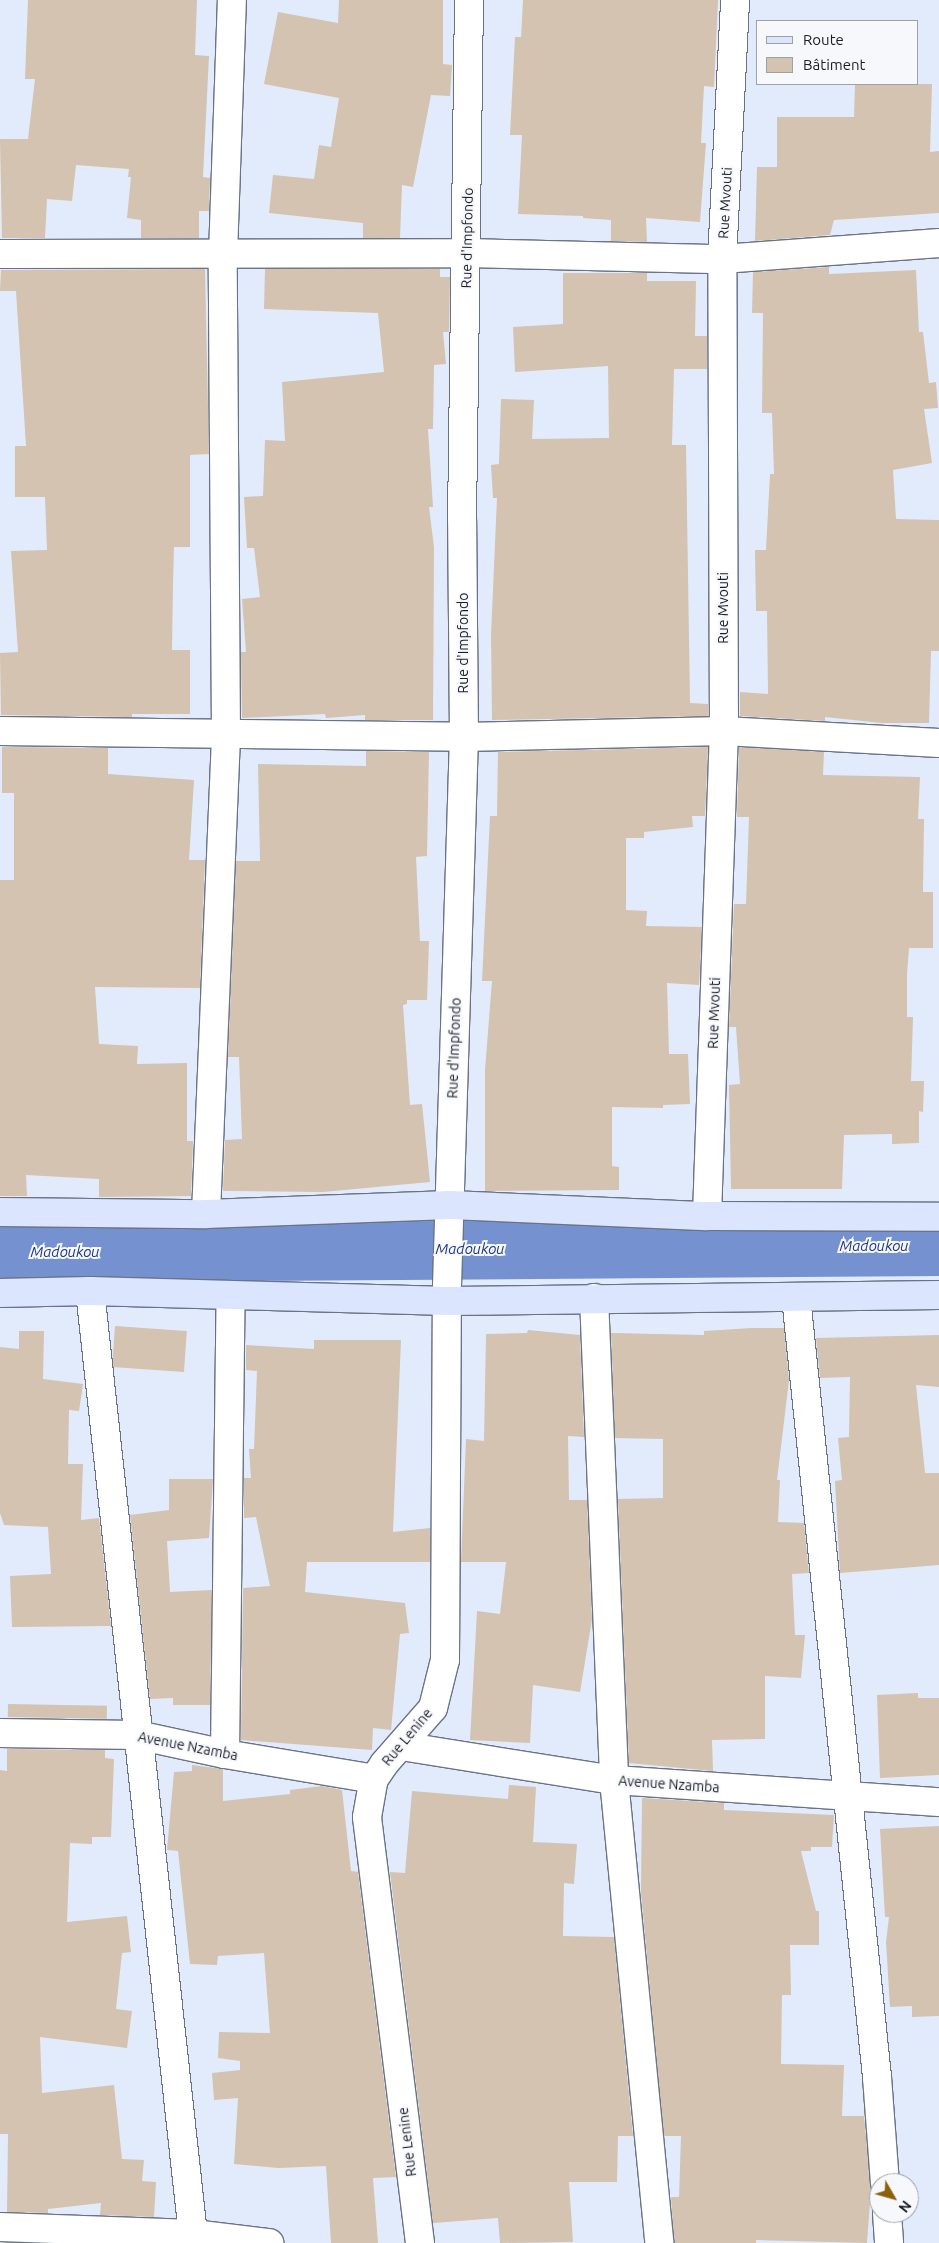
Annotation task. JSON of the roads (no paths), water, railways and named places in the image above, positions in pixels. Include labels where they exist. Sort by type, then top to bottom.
[{"type":"main road","points":[[0,1212],[939,1217]]},
{"type":"main road","points":[[0,1293],[447,1294],[594,1298],[939,1295]]},
{"type":"street","points":[[206,1214],[226,734],[222,255],[232,0]]},
{"type":"street","name":"Rue d'Impfondo","points":[[447,1294],[464,738],[462,520],[468,253],[469,0]]},
{"type":"street","name":"Rue Mvouti","points":[[707,1216],[724,731],[722,259],[734,0]]},
{"type":"street","points":[[0,254],[468,253],[722,259],[939,243]]},
{"type":"street","points":[[0,731],[464,738],[724,731],[939,743]]},
{"type":"street","points":[[90,1292],[193,2238]]},
{"type":"street","name":"Rue Lenine","points":[[420,2243],[368,1817],[374,1779],[433,1708],[445,1660],[447,1294]]},
{"type":"street","points":[[225,1754],[231,1295]]},
{"type":"street","points":[[796,1297],[877,2077],[884,2173]]},
{"type":"street","points":[[594,1298],[614,1780],[659,2243]]},
{"type":"street","name":"Avenue Nzamba","points":[[0,1733],[137,1735],[225,1754],[374,1779]]},
{"type":"street","name":"Avenue Nzamba","points":[[401,1746],[614,1780],[939,1802]]},
{"type":"street","points":[[888,2223],[889,2243]]},
{"type":"street","points":[[0,2227],[269,2243]]},
{"type":"waterway","name":"Madoukou","points":[[0,1253],[939,1246]]}]
